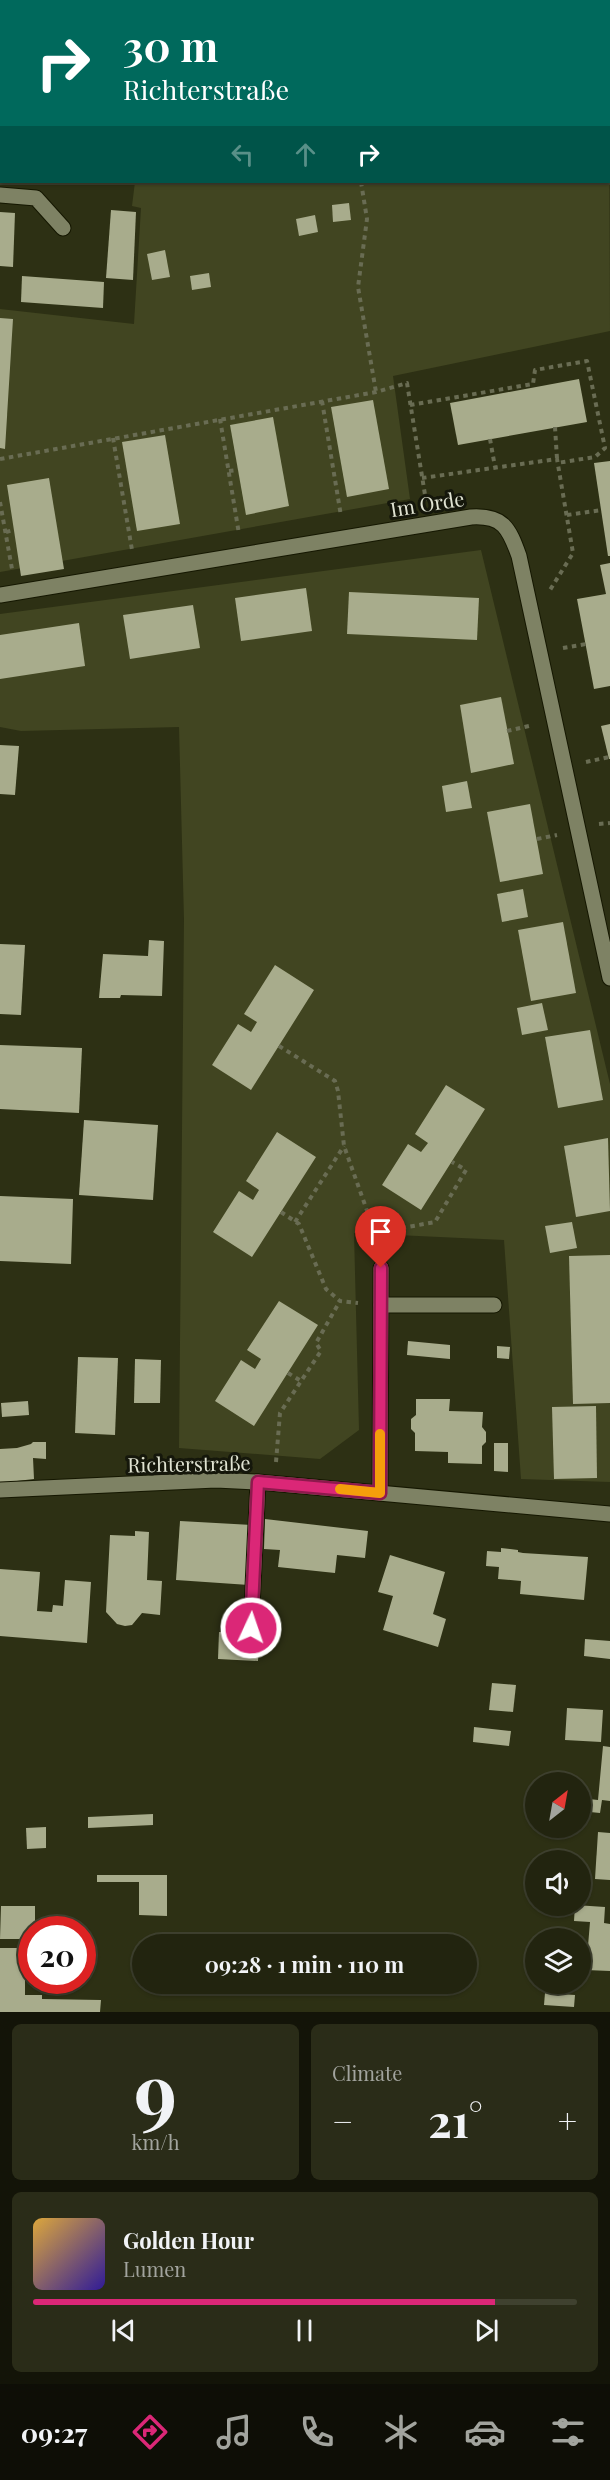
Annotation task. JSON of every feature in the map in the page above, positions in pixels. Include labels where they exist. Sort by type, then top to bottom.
[{"type":"street","points":[[0,195],[36,198],[63,228]]},
{"type":"street","name":"Im Orde","points":[[0,595],[429,524],[487,516],[504,524],[512,535],[519,556],[610,978]]},
{"type":"street","points":[[380,1493],[381,1268]]},
{"type":"street","points":[[381,1305],[494,1305]]},
{"type":"street","name":"Richterstraße","points":[[0,1490],[216,1480],[274,1483],[610,1514]]},
{"type":"street","points":[[251,1628],[258,1482]]},
{"type":"path","points":[[361,183],[366,219],[358,286],[376,392]]},
{"type":"path","points":[[410,405],[533,384],[536,370],[587,361],[605,448],[595,457],[495,467],[422,478]]},
{"type":"path","points":[[0,459],[376,392],[407,383],[429,524]]},
{"type":"path","points":[[322,401],[345,538]]},
{"type":"path","points":[[220,419],[243,555]]},
{"type":"path","points":[[533,617],[573,553],[557,461],[555,427]]},
{"type":"path","points":[[113,438],[135,573]]},
{"type":"path","points":[[490,439],[495,467]]},
{"type":"path","points":[[331,454],[339,453]]},
{"type":"path","points":[[230,471],[238,470]]},
{"type":"path","points":[[121,488],[129,487]]},
{"type":"path","points":[[0,502],[17,592]]},
{"type":"path","points":[[567,515],[602,510]]},
{"type":"path","points":[[6,532],[14,530]]},
{"type":"path","points":[[279,1046],[335,1081],[344,1146],[375,1233],[376,1263],[381,1268]]},
{"type":"path","points":[[294,1222],[344,1146]]},
{"type":"path","points":[[375,1233],[435,1222],[466,1170],[452,1161]]},
{"type":"path","points":[[281,1212],[299,1224],[326,1289],[340,1301],[381,1305]]},
{"type":"path","points":[[274,1483],[280,1413],[321,1350],[316,1343],[340,1301]]},
{"type":"path","points":[[288,1373],[301,1382]]},
{"type":"green space","points":[[135,183],[609,183],[610,331],[393,376],[410,499],[0,572],[0,309],[134,324],[141,208],[132,206]]},
{"type":"green space","points":[[481,550],[610,1084],[610,1482],[521,1479],[504,1240],[354,1233],[359,1430],[320,1459],[179,1448],[184,919],[179,727],[21,731],[0,727],[0,614]]},
{"type":"building","points":[[349,203],[351,220],[333,222],[332,205]]},
{"type":"building","points":[[111,210],[136,212],[133,280],[106,278]]},
{"type":"building","points":[[0,212],[15,213],[13,267],[0,266]]},
{"type":"building","points":[[315,215],[318,232],[299,236],[296,219]]},
{"type":"building","points":[[165,250],[170,277],[152,280],[147,254]]},
{"type":"building","points":[[209,273],[211,287],[192,290],[190,276]]},
{"type":"building","points":[[22,276],[104,282],[103,308],[21,302]]},
{"type":"building","points":[[0,318],[13,319],[5,449],[0,448]]},
{"type":"building","points":[[579,379],[587,422],[458,445],[450,403]]},
{"type":"building","points":[[373,400],[389,489],[347,497],[331,407]]},
{"type":"building","points":[[273,417],[289,506],[246,515],[230,425]]},
{"type":"building","points":[[165,435],[180,524],[137,531],[122,442]]},
{"type":"building","points":[[610,461],[610,556],[608,556],[594,463]]},
{"type":"building","points":[[49,478],[64,569],[21,576],[7,485]]},
{"type":"building","points":[[610,563],[610,686],[594,689],[577,599],[606,594],[600,565]]},
{"type":"building","points":[[306,588],[312,631],[241,641],[235,598]]},
{"type":"building","points":[[349,592],[479,598],[477,640],[347,634]]},
{"type":"building","points":[[193,605],[200,648],[130,659],[123,615]]},
{"type":"building","points":[[79,623],[85,666],[0,679],[0,635]]},
{"type":"building","points":[[501,697],[514,764],[471,773],[460,705]]},
{"type":"building","points":[[610,724],[610,759],[609,759],[601,726]]},
{"type":"building","points":[[0,745],[19,746],[15,795],[0,794]]},
{"type":"building","points":[[467,781],[472,808],[446,812],[442,786]]},
{"type":"building","points":[[530,804],[543,874],[500,882],[487,812]]},
{"type":"building","points":[[523,889],[528,917],[502,922],[497,894]]},
{"type":"building","points":[[563,922],[576,993],[531,1001],[518,930]]},
{"type":"building","points":[[149,940],[164,941],[162,996],[121,995],[120,998],[99,998],[103,954],[148,956]]},
{"type":"building","points":[[0,944],[25,945],[21,1015],[0,1014]]},
{"type":"building","points":[[275,965],[314,990],[251,1090],[212,1065],[238,1024],[251,1032],[257,1022],[244,1014]]},
{"type":"building","points":[[542,1003],[548,1030],[522,1035],[517,1008]]},
{"type":"building","points":[[590,1030],[603,1100],[558,1108],[545,1037]]},
{"type":"building","points":[[0,1045],[82,1048],[79,1113],[0,1109]]},
{"type":"building","points":[[446,1085],[485,1109],[421,1210],[382,1185],[408,1144],[421,1152],[428,1143],[415,1134]]},
{"type":"building","points":[[84,1120],[158,1125],[153,1200],[79,1195]]},
{"type":"building","points":[[277,1132],[316,1157],[252,1257],[213,1232],[239,1191],[253,1200],[259,1190],[246,1181]]},
{"type":"building","points":[[608,1138],[610,1211],[576,1217],[564,1146]]},
{"type":"building","points":[[0,1196],[73,1199],[71,1264],[0,1261]]},
{"type":"building","points":[[572,1222],[577,1248],[550,1253],[545,1226]]},
{"type":"building","points":[[610,1255],[610,1403],[573,1404],[569,1256]]},
{"type":"building","points":[[279,1301],[318,1325],[254,1426],[215,1401],[241,1360],[255,1369],[261,1359],[247,1350]]},
{"type":"building","points":[[408,1341],[450,1345],[450,1359],[407,1355]]},
{"type":"building","points":[[497,1346],[510,1347],[509,1359],[497,1358]]},
{"type":"building","points":[[78,1357],[118,1358],[115,1435],[75,1433]]},
{"type":"building","points":[[135,1359],[161,1360],[160,1403],[134,1403]]},
{"type":"building","points":[[416,1399],[450,1399],[449,1411],[483,1412],[482,1427],[486,1432],[486,1442],[482,1446],[482,1464],[448,1463],[448,1452],[415,1451],[415,1433],[411,1429],[411,1419],[416,1415]]},
{"type":"building","points":[[28,1401],[29,1415],[2,1417],[1,1403]]},
{"type":"building","points":[[596,1406],[597,1478],[554,1479],[552,1407]]},
{"type":"building","points":[[33,1442],[46,1442],[46,1459],[33,1458],[34,1479],[0,1483],[0,1449],[17,1448]]},
{"type":"building","points":[[494,1443],[508,1443],[508,1472],[494,1471]]},
{"type":"building","points":[[265,1519],[368,1531],[365,1558],[337,1555],[335,1573],[278,1567],[280,1550],[264,1549]]},
{"type":"building","points":[[180,1521],[252,1525],[249,1585],[176,1580]]},
{"type":"building","points":[[135,1531],[149,1532],[147,1580],[162,1581],[160,1615],[142,1613],[132,1625],[125,1626],[117,1624],[106,1612],[110,1535],[135,1536]]},
{"type":"building","points":[[501,1548],[518,1550],[523,1553],[588,1557],[584,1600],[520,1594],[521,1581],[498,1579],[499,1567],[486,1566],[487,1551],[501,1552]]},
{"type":"building","points":[[390,1555],[445,1572],[433,1614],[446,1619],[438,1647],[383,1630],[393,1596],[378,1592]]},
{"type":"building","points":[[0,1569],[40,1572],[37,1611],[52,1612],[53,1605],[63,1606],[65,1580],[91,1582],[87,1643],[0,1636]]},
{"type":"building","points":[[219,1632],[260,1634],[258,1661],[218,1659]]},
{"type":"building","points":[[585,1639],[610,1641],[610,1659],[584,1656]]},
{"type":"building","points":[[492,1683],[516,1685],[513,1712],[489,1710]]},
{"type":"building","points":[[567,1708],[603,1710],[601,1742],[565,1740]]},
{"type":"building","points":[[474,1727],[511,1731],[509,1746],[473,1742]]},
{"type":"building","points":[[603,1746],[610,1747],[610,1801],[602,1800],[600,1813],[591,1812],[591,1799],[598,1800]]},
{"type":"building","points":[[153,1814],[153,1825],[88,1828],[88,1817]]},
{"type":"building","points":[[46,1827],[46,1848],[27,1849],[26,1828]]},
{"type":"building","points":[[598,1832],[610,1833],[610,1880],[595,1879]]},
{"type":"building","points":[[97,1875],[167,1875],[167,1916],[139,1915],[139,1882],[97,1882]]},
{"type":"building","points":[[1,1906],[35,1906],[35,1916],[18,1916],[18,1939],[0,1939]]},
{"type":"building","points":[[591,1906],[605,1907],[604,1923],[610,1924],[610,1971],[591,1970],[590,1922],[574,1921],[574,1916],[591,1916]]},
{"type":"building","points":[[0,1948],[18,1948],[18,1994],[42,1995],[42,1999],[101,2000],[100,2012],[0,2012]]},
{"type":"building","points":[[545,1994],[575,1995],[574,2007],[544,2005]]},
{"type":"slow traffic","points":[[340,1489],[380,1493],[380,1434]]},
{"type":"route","points":[[251,1628],[258,1482],[380,1493],[381,1268]]}]
